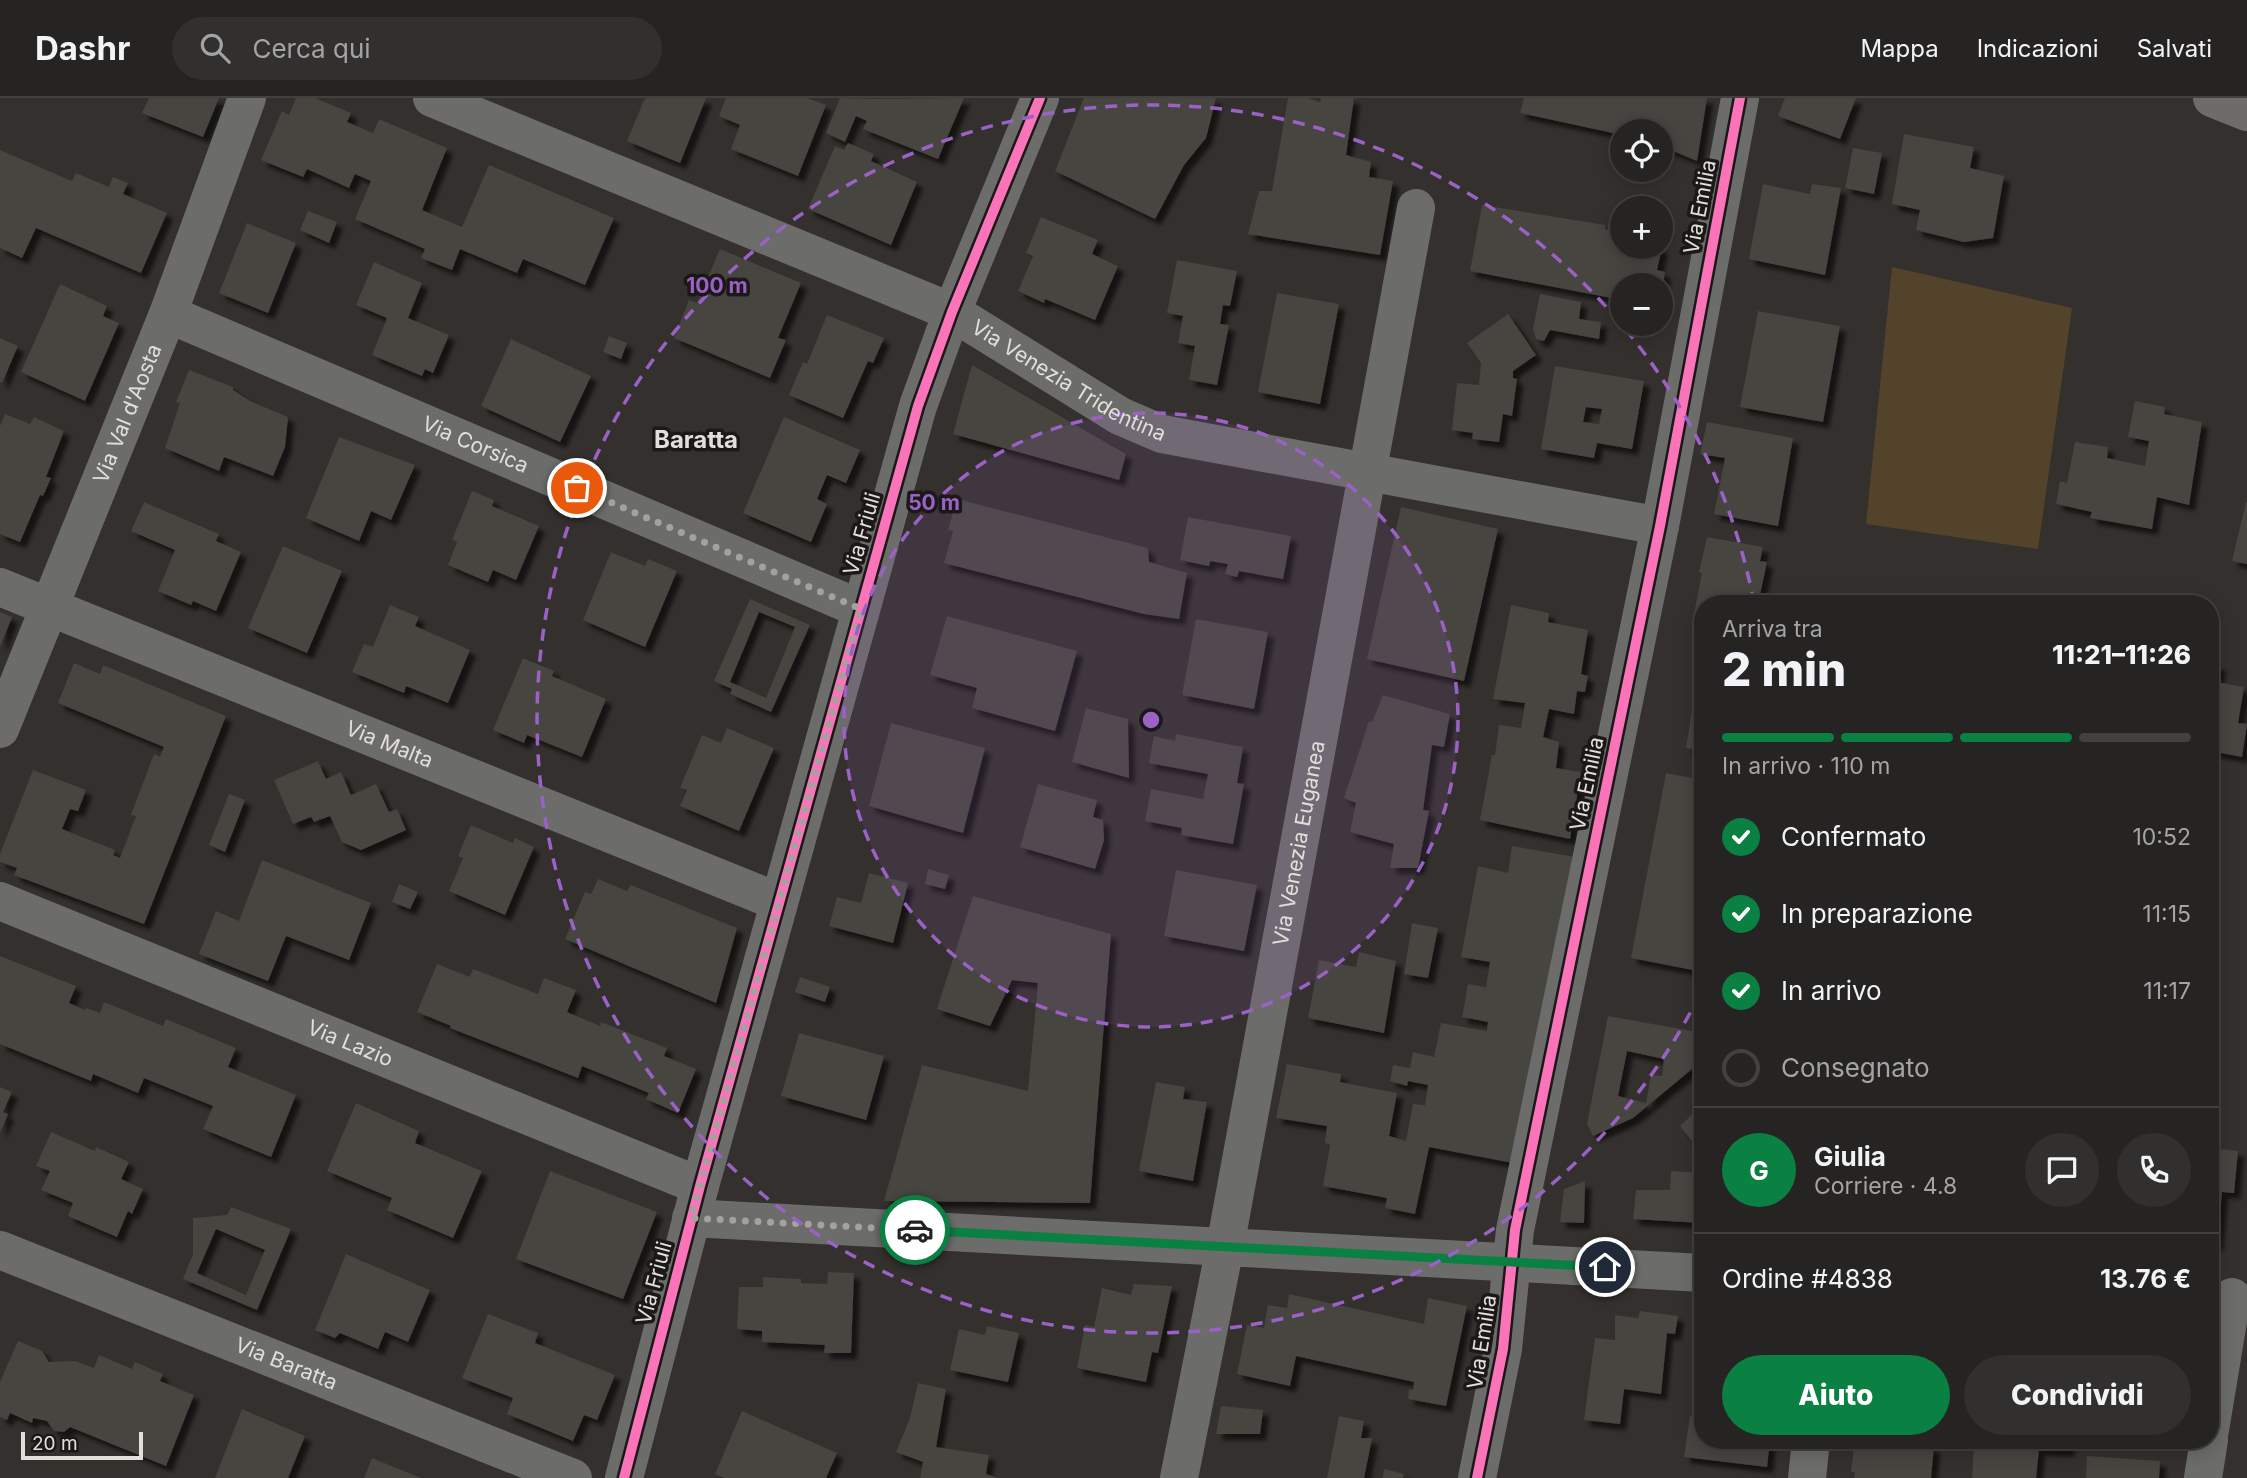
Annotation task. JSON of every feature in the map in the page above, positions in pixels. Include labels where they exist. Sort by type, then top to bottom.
[{"type":"main road","points":[[2211,98],[2247,112]]},
{"type":"street","name":"Via Val d'Aosta","points":[[0,729],[167,314],[247,98]]},
{"type":"street","name":"Via Venezia Tridentina","points":[[432,98],[952,312],[1120,416],[1162,435],[1660,526]]},
{"type":"street","name":"Via Friuli","points":[[624,1478],[695,1202],[918,406],[952,312],[1040,98]]},
{"type":"street","name":"Via Emilia","points":[[1477,1478],[1503,1349],[1515,1230],[1660,526],[1740,98]]},
{"type":"street","name":"Via Venezia Euganea","points":[[1179,1478],[1225,1247],[1416,208]]},
{"type":"street","name":"Via Corsica","points":[[167,314],[861,609]]},
{"type":"street","name":"Via Malta","points":[[0,587],[779,902]]},
{"type":"street","name":"Via Lazio","points":[[0,901],[695,1202],[1225,1247],[1694,1272]]},
{"type":"street","name":"Via Baratta","points":[[0,1250],[573,1478]]},
{"type":"street","points":[[2219,1370],[2230,1296]]},
{"type":"street","points":[[1807,1478],[1810,1449]]},
{"type":"street","points":[[2203,1478],[2208,1449]]},
{"type":"shaded area","points":[[1892,267],[2072,308],[2038,549],[1866,524]]},
{"type":"building","points":[[149,98],[219,98],[203,137],[142,113]]},
{"type":"building","points":[[296,98],[315,98],[351,113],[347,122],[373,133],[379,119],[447,148],[422,210],[462,227],[489,165],[614,218],[585,285],[523,259],[517,273],[460,249],[452,270],[421,258],[425,249],[355,219],[371,181],[355,174],[349,188],[307,169],[303,177],[261,160],[282,111],[289,115]]},
{"type":"building","points":[[647,98],[706,98],[680,163],[627,141]]},
{"type":"building","points":[[726,98],[807,98],[826,105],[798,176],[731,149],[740,125],[719,116]]},
{"type":"building","points":[[840,98],[964,98],[938,159],[863,129],[867,121],[856,116],[845,142],[826,133]]},
{"type":"building","points":[[1084,98],[1216,98],[1206,138],[1184,165],[1155,219],[1055,171]]},
{"type":"building","points":[[1288,98],[1308,98],[1320,102],[1321,98],[1354,98],[1346,155],[1371,162],[1369,177],[1393,181],[1380,255],[1248,234],[1259,191],[1272,191]]},
{"type":"building","points":[[1524,98],[1707,98],[1697,161],[1673,151],[1673,119],[1610,119],[1610,132],[1520,113]]},
{"type":"building","points":[[1785,98],[1856,98],[1840,139],[1778,116]]},
{"type":"building","points":[[1904,134],[1974,147],[1970,168],[2004,176],[1993,238],[1964,242],[1916,230],[1920,210],[1892,204]]},
{"type":"building","points":[[848,143],[874,154],[871,161],[917,182],[891,245],[808,209],[835,146],[844,150]]},
{"type":"building","points":[[1853,148],[1882,153],[1874,194],[1845,188]]},
{"type":"building","points":[[0,150],[72,181],[76,173],[109,187],[113,177],[128,183],[123,194],[167,213],[141,273],[36,228],[22,258],[0,248]]},
{"type":"building","points":[[1763,184],[1810,194],[1812,184],[1841,188],[1825,275],[1749,259]]},
{"type":"building","points":[[1482,205],[1605,225],[1605,229],[1610,230],[1610,259],[1659,259],[1657,270],[1665,272],[1610,273],[1610,298],[1470,271]]},
{"type":"building","points":[[308,211],[337,222],[329,243],[300,230]]},
{"type":"building","points":[[1041,217],[1098,240],[1092,254],[1118,266],[1095,320],[1018,291],[1033,256],[1026,253]]},
{"type":"building","points":[[247,223],[296,243],[268,313],[219,293]]},
{"type":"building","points":[[720,249],[801,283],[778,338],[786,340],[770,378],[674,338],[689,300],[697,303]]},
{"type":"building","points":[[1177,260],[1237,271],[1230,306],[1223,305],[1220,324],[1229,325],[1217,385],[1189,380],[1195,346],[1178,343],[1183,316],[1167,313]]},
{"type":"building","points":[[374,262],[422,283],[408,318],[449,335],[433,373],[425,369],[422,376],[372,355],[387,318],[356,305]]},
{"type":"building","points":[[60,284],[107,306],[103,316],[119,323],[85,401],[21,372]]},
{"type":"building","points":[[1277,293],[1339,304],[1320,404],[1258,392]]},
{"type":"building","points":[[1540,294],[1581,302],[1579,319],[1601,322],[1599,339],[1550,330],[1544,341],[1536,339],[1533,329]]},
{"type":"building","points":[[1758,311],[1840,326],[1823,422],[1740,407]]},
{"type":"building","points":[[1508,314],[1536,355],[1513,371],[1513,378],[1517,379],[1512,416],[1503,414],[1499,442],[1472,439],[1473,433],[1452,430],[1457,383],[1479,385],[1481,363],[1467,343]]},
{"type":"building","points":[[827,315],[884,338],[873,363],[868,361],[843,418],[789,395],[803,362],[807,364]]},
{"type":"building","points":[[609,336],[627,343],[621,359],[603,352]]},
{"type":"building","points":[[0,338],[18,346],[2,383],[0,382]]},
{"type":"building","points":[[511,339],[591,376],[560,442],[481,406]]},
{"type":"building","points":[[972,365],[1126,454],[1119,480],[953,434]]},
{"type":"building","points":[[1555,366],[1644,381],[1632,449],[1597,443],[1594,458],[1541,449]],"holes":[[[1586,407],[1602,409],[1599,424],[1583,422]]]},
{"type":"building","points":[[189,370],[233,387],[233,390],[250,401],[288,417],[285,447],[273,476],[224,457],[219,471],[165,448],[180,403],[176,402]]},
{"type":"building","points":[[2135,401],[2165,407],[2164,414],[2202,422],[2189,505],[2157,497],[2152,529],[2090,518],[2092,512],[2056,504],[2060,481],[2067,483],[2075,442],[2108,447],[2107,458],[2145,466],[2149,441],[2128,437]]},
{"type":"building","points":[[5,414],[30,424],[34,417],[64,431],[46,477],[51,478],[43,496],[40,495],[20,542],[0,534],[0,426]]},
{"type":"building","points":[[784,417],[860,450],[846,483],[827,475],[817,499],[827,504],[811,542],[743,513]]},
{"type":"building","points":[[1707,422],[1793,438],[1778,526],[1714,514],[1725,458],[1700,454]]},
{"type":"building","points":[[339,437],[415,465],[391,520],[371,511],[359,541],[306,518]]},
{"type":"building","points":[[472,491],[494,500],[492,506],[539,526],[516,580],[493,570],[488,582],[448,565],[457,542],[452,540]]},
{"type":"building","points":[[957,499],[1148,548],[1149,562],[1187,573],[1179,619],[1144,614],[944,563],[953,531],[948,530]]},
{"type":"building","points":[[144,502],[219,534],[216,541],[241,552],[216,611],[193,601],[191,605],[158,591],[175,550],[131,531]]},
{"type":"building","points":[[2247,502],[2247,564],[2232,561]]},
{"type":"building","points":[[1401,507],[1498,529],[1464,681],[1367,659]]},
{"type":"building","points":[[1188,517],[1291,536],[1283,579],[1239,571],[1237,577],[1225,574],[1228,564],[1210,561],[1209,566],[1180,560]]},
{"type":"building","points":[[1707,537],[1763,547],[1760,561],[1767,562],[1760,595],[1698,595],[1702,573],[1699,572]]},
{"type":"building","points":[[283,546],[342,571],[307,653],[248,628]]},
{"type":"building","points":[[611,552],[645,566],[648,559],[677,571],[645,647],[583,620]]},
{"type":"building","points":[[750,599],[810,625],[771,712],[730,694],[732,689],[714,681]],"holes":[[[759,612],[795,627],[766,698],[730,682]]]},
{"type":"building","points":[[390,605],[419,617],[415,626],[470,650],[448,703],[406,686],[404,693],[352,672],[364,644],[373,647]]},
{"type":"building","points":[[1511,605],[1549,613],[1548,622],[1588,630],[1581,674],[1588,676],[1585,692],[1577,691],[1574,714],[1549,709],[1543,737],[1559,742],[1556,768],[1581,772],[1570,839],[1480,820],[1499,725],[1521,728],[1525,703],[1493,699]]},
{"type":"building","points":[[0,612],[12,617],[0,647]]},
{"type":"building","points":[[947,616],[1077,651],[1055,731],[972,708],[977,688],[930,675]]},
{"type":"building","points":[[1196,619],[1268,632],[1254,709],[1182,695]]},
{"type":"building","points":[[523,658],[554,671],[552,676],[606,699],[582,757],[527,735],[524,743],[493,730]]},
{"type":"building","points":[[74,663],[100,674],[103,665],[226,716],[144,924],[14,875],[17,868],[0,862],[0,854],[33,770],[86,790],[78,811],[70,809],[62,829],[115,850],[113,855],[120,858],[136,816],[131,815],[154,754],[160,757],[164,747],[58,703]]},
{"type":"building","points":[[2219,682],[2244,687],[2238,723],[2247,724],[2242,757],[2219,753]]},
{"type":"building","points":[[1383,695],[1450,714],[1444,747],[1432,745],[1423,810],[1429,811],[1418,868],[1390,868],[1394,844],[1350,832],[1356,803],[1344,798],[1369,721],[1372,722]]},
{"type":"building","points":[[1694,699],[1694,749],[1686,748]]},
{"type":"building","points":[[1086,708],[1128,719],[1129,778],[1072,762]]},
{"type":"building","points":[[891,723],[985,748],[963,833],[869,806]]},
{"type":"building","points":[[727,728],[774,748],[739,831],[680,806],[687,790],[680,788],[702,735],[721,743]]},
{"type":"building","points":[[1176,734],[1243,747],[1237,783],[1244,784],[1233,844],[1181,835],[1182,828],[1145,821],[1151,789],[1203,799],[1208,774],[1149,763],[1154,736],[1175,741]]},
{"type":"building","points":[[318,761],[326,779],[341,772],[351,795],[376,784],[389,812],[397,809],[406,830],[361,850],[342,842],[330,816],[314,822],[311,817],[293,824],[274,780]]},
{"type":"building","points":[[1666,773],[1694,778],[1694,970],[1631,958]]},
{"type":"building","points":[[1038,784],[1097,800],[1093,817],[1103,820],[1104,840],[1095,869],[1020,847]]},
{"type":"building","points":[[229,794],[245,800],[225,852],[209,845]]},
{"type":"building","points":[[471,825],[513,843],[515,838],[534,847],[505,915],[449,891],[463,858],[458,856]]},
{"type":"building","points":[[1512,846],[1575,857],[1518,1164],[1429,1147],[1415,1214],[1385,1208],[1387,1198],[1323,1186],[1330,1145],[1325,1143],[1327,1126],[1276,1118],[1287,1064],[1341,1074],[1340,1082],[1397,1093],[1389,1136],[1406,1141],[1413,1104],[1425,1105],[1428,1085],[1408,1081],[1407,1086],[1390,1081],[1393,1065],[1410,1068],[1413,1052],[1434,1057],[1441,1023],[1487,1031],[1488,1022],[1462,1017],[1468,984],[1486,987],[1490,962],[1461,957],[1478,866],[1508,873]]},
{"type":"building","points":[[262,860],[371,903],[349,960],[286,936],[268,981],[199,954],[216,911],[239,921]]},
{"type":"building","points":[[928,869],[949,875],[945,889],[925,884]]},
{"type":"building","points":[[1176,870],[1257,885],[1244,951],[1164,936]]},
{"type":"building","points":[[869,873],[908,883],[893,943],[829,926],[837,897],[861,903]]},
{"type":"building","points":[[598,879],[627,891],[631,885],[737,928],[716,1003],[565,939],[585,892],[591,894]]},
{"type":"building","points":[[399,884],[418,892],[410,909],[392,902]]},
{"type":"building","points":[[973,896],[1111,934],[1090,1203],[884,1201],[922,1065],[1028,1091],[1038,983],[1012,980],[990,1026],[937,1009]]},
{"type":"building","points":[[1412,923],[1438,928],[1428,978],[1404,974]]},
{"type":"building","points":[[1359,952],[1396,961],[1384,1033],[1308,1018],[1319,960],[1356,967]]},
{"type":"building","points":[[0,956],[76,986],[69,1003],[85,1010],[86,1008],[100,1013],[104,1002],[163,1026],[166,1019],[236,1048],[228,1067],[296,1095],[271,1157],[203,1129],[213,1106],[144,1078],[138,1093],[93,1074],[91,1081],[0,1044]]},
{"type":"building","points":[[437,964],[470,977],[473,969],[538,994],[544,978],[576,990],[567,1012],[600,1026],[601,1022],[667,1048],[664,1056],[696,1069],[678,1113],[646,1099],[649,1093],[582,1066],[578,1078],[450,1028],[451,1026],[417,1012]]},
{"type":"building","points":[[800,977],[830,987],[825,1002],[795,992]]},
{"type":"building","points":[[1608,1016],[1694,1031],[1694,1067],[1633,1118],[1593,1136],[1587,1124]],"holes":[[[1627,1051],[1664,1059],[1662,1076],[1651,1075],[1646,1103],[1618,1096]]]},
{"type":"building","points":[[799,1033],[884,1056],[866,1120],[781,1096]]},
{"type":"building","points":[[1156,1082],[1185,1087],[1183,1099],[1207,1102],[1193,1181],[1139,1171]]},
{"type":"building","points":[[0,1087],[12,1092],[3,1112],[8,1114],[0,1133]]},
{"type":"building","points":[[356,1103],[419,1131],[415,1143],[482,1171],[453,1238],[387,1210],[392,1198],[327,1171]]},
{"type":"building","points":[[1694,1113],[1694,1144],[1680,1126]]},
{"type":"building","points":[[51,1132],[95,1151],[96,1147],[129,1162],[121,1179],[143,1189],[132,1214],[128,1211],[117,1237],[68,1216],[73,1203],[41,1190],[50,1171],[36,1166]]},
{"type":"building","points":[[2219,1149],[2238,1151],[2234,1193],[2222,1192],[2219,1224]]},
{"type":"building","points":[[550,1171],[657,1212],[623,1299],[516,1259]]},
{"type":"building","points":[[1671,1171],[1694,1172],[1694,1223],[1633,1219],[1636,1190],[1670,1190]]},
{"type":"building","points":[[1585,1181],[1584,1223],[1560,1222],[1564,1189]]},
{"type":"building","points":[[231,1207],[291,1229],[257,1310],[183,1279],[193,1254],[193,1218],[227,1215]],"holes":[[[216,1229],[265,1250],[246,1295],[197,1273]]]},
{"type":"building","points":[[346,1254],[430,1290],[408,1342],[385,1332],[378,1349],[340,1333],[335,1338],[315,1330]]},
{"type":"building","points":[[828,1272],[854,1273],[851,1353],[824,1353],[825,1345],[762,1342],[762,1331],[737,1329],[739,1287],[763,1287],[763,1277],[801,1279],[801,1283],[827,1284]]},
{"type":"building","points":[[1134,1284],[1172,1286],[1158,1353],[1152,1352],[1146,1382],[1077,1368],[1085,1325],[1094,1327],[1102,1288],[1131,1295]]},
{"type":"building","points":[[1289,1294],[1424,1324],[1428,1298],[1467,1306],[1446,1406],[1408,1399],[1409,1389],[1413,1390],[1414,1382],[1296,1356],[1290,1386],[1237,1374],[1247,1325],[1264,1328],[1268,1305],[1287,1308]]},
{"type":"building","points":[[1640,1311],[1678,1316],[1675,1334],[1667,1333],[1661,1394],[1624,1389],[1620,1424],[1584,1420],[1595,1338],[1615,1340],[1615,1315],[1638,1318]]},
{"type":"building","points":[[488,1314],[538,1333],[535,1343],[615,1375],[597,1420],[584,1415],[573,1441],[507,1414],[513,1398],[462,1378]]},
{"type":"building","points":[[987,1326],[1019,1333],[1008,1382],[950,1370],[959,1329],[985,1335]]},
{"type":"building","points":[[18,1341],[42,1351],[49,1362],[75,1361],[94,1368],[99,1355],[132,1369],[135,1362],[163,1374],[160,1381],[194,1395],[166,1466],[70,1427],[64,1432],[54,1431],[47,1421],[33,1418],[32,1423],[10,1413],[7,1420],[0,1417],[0,1382]]},
{"type":"building","points":[[918,1383],[946,1389],[936,1447],[989,1455],[986,1474],[998,1478],[920,1478],[923,1462],[896,1452],[910,1418]]},
{"type":"building","points":[[1221,1406],[1263,1410],[1260,1434],[1216,1434]]},
{"type":"building","points":[[242,1409],[305,1436],[288,1478],[215,1478]]},
{"type":"building","points":[[742,1411],[837,1453],[826,1478],[724,1478],[715,1474]]},
{"type":"building","points":[[1339,1416],[1364,1421],[1361,1438],[1372,1438],[1364,1478],[1327,1478]]},
{"type":"building","points":[[1690,1416],[1694,1417],[1694,1449],[1769,1449],[1767,1467],[1684,1457]]},
{"type":"building","points":[[1854,1449],[1934,1449],[1931,1478],[1854,1478],[1855,1472],[1851,1472]]},
{"type":"building","points":[[1974,1449],[2039,1449],[2036,1478],[1972,1478]]},
{"type":"building","points":[[2087,1456],[2160,1461],[2159,1478],[2086,1478]]},
{"type":"building","points":[[372,1458],[421,1478],[364,1478]]},
{"type":"building","points":[[1384,1469],[1404,1474],[1403,1478],[1383,1478]]},
{"type":"cycle path","points":[[624,1478],[700,1186],[918,406],[952,312],[1040,98]]},
{"type":"cycle path","points":[[1477,1478],[1503,1349],[1515,1230],[1660,526],[1740,98]]},
{"type":"way so far","points":[[577,488],[861,609],[691,1218],[915,1230]]},
{"type":"district","name":"Baratta","points":[[696,440]]},
{"type":"route","points":[[915,1230],[1605,1267]]}]
